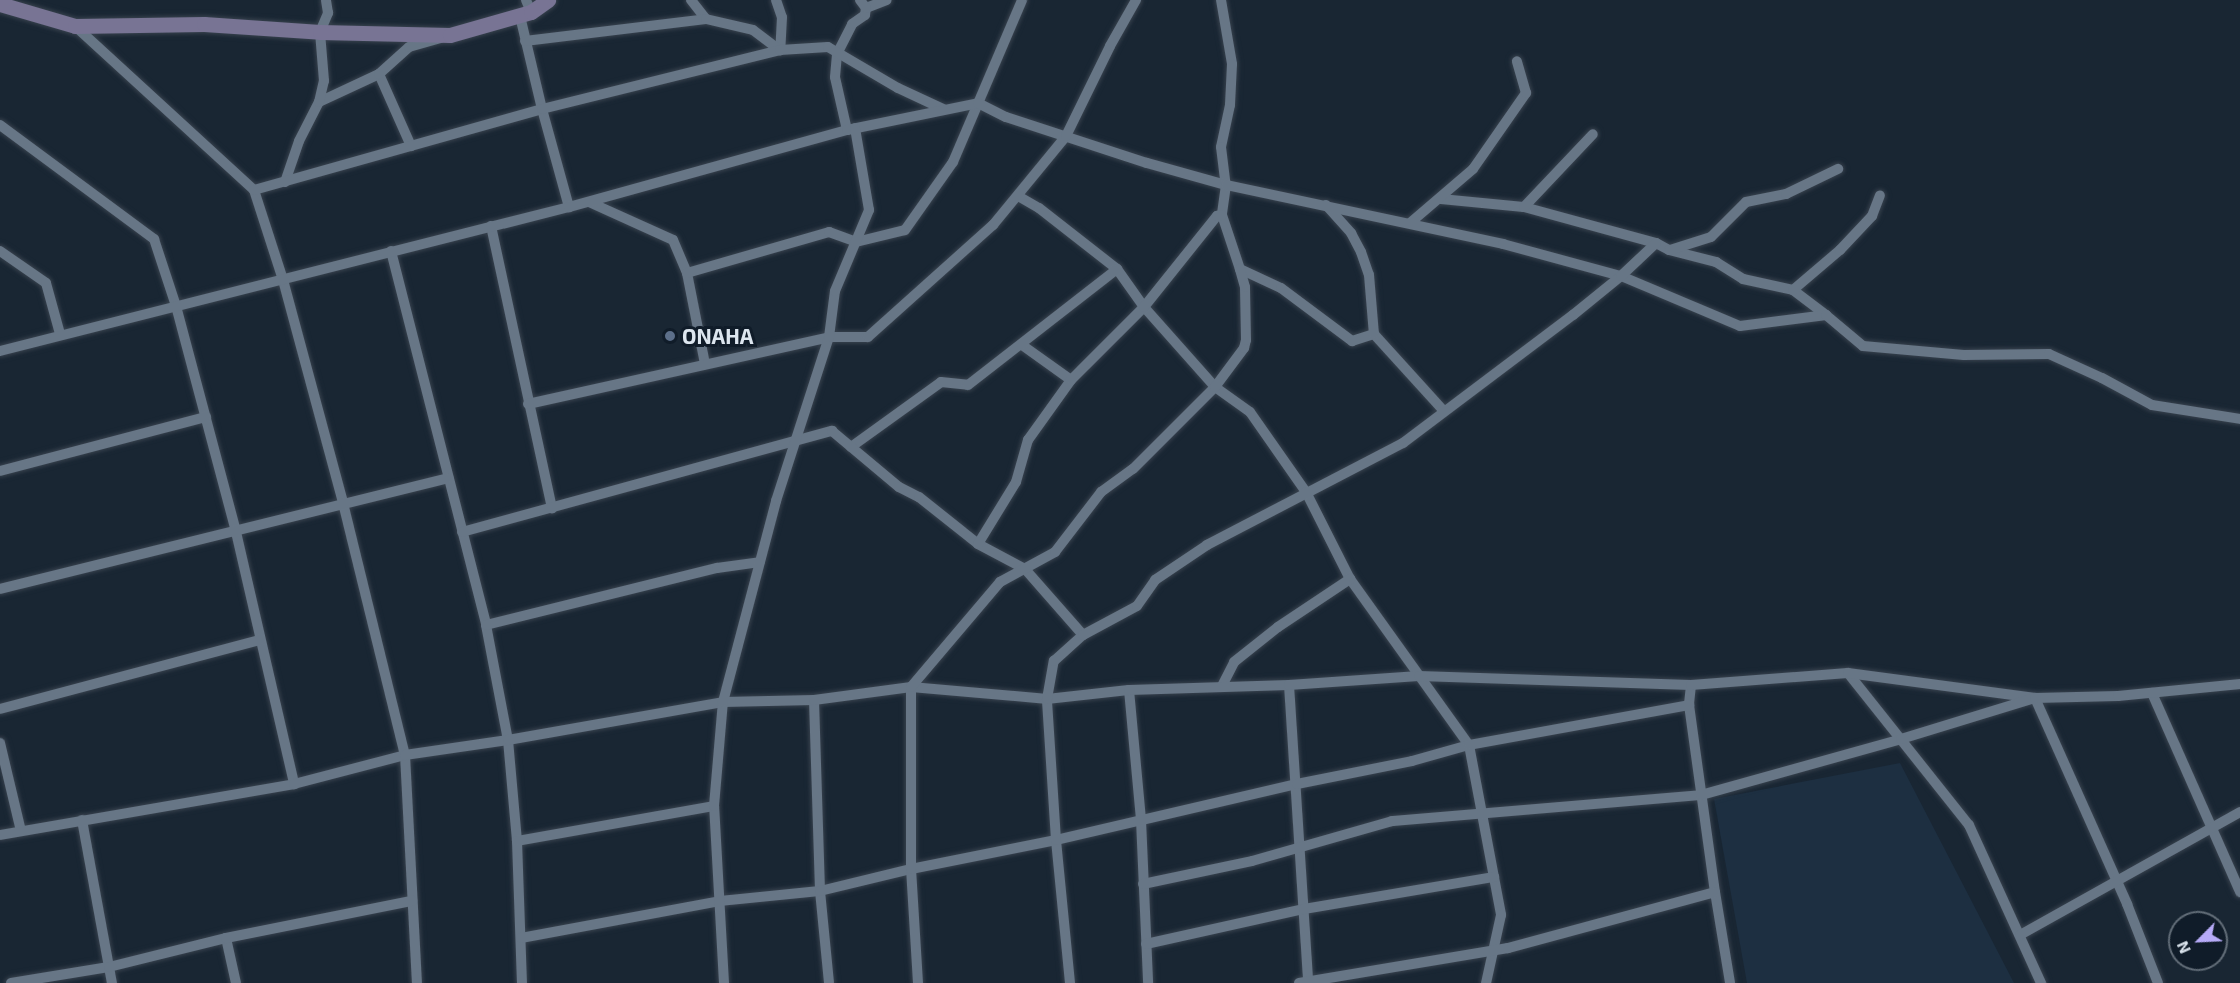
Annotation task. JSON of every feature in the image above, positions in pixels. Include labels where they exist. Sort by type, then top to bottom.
[{"type":"street","points":[[285,182],[299,141],[319,102],[324,81],[320,32],[328,14],[326,0]]},
{"type":"street","points":[[319,102],[379,74],[409,47],[548,0]]},
{"type":"street","points":[[691,0],[706,19]]},
{"type":"street","points":[[776,0],[782,17],[780,50]]},
{"type":"street","points":[[724,983],[714,806],[723,702],[760,562],[829,337],[835,291],[868,210],[851,129],[835,77],[837,54],[852,24],[865,15],[863,4],[886,0]]},
{"type":"street","points":[[687,273],[829,232],[856,242],[905,230],[953,162],[1022,0]]},
{"type":"street","points":[[528,404],[829,337],[868,337],[993,225],[1066,136],[1110,46],[1136,0]]},
{"type":"street","points":[[918,983],[911,868],[910,687],[1000,582],[1055,552],[1101,492],[1133,469],[1215,387],[1244,348],[1246,339],[1245,287],[1221,215],[1226,185],[1221,147],[1230,105],[1232,64],[1221,0]]},
{"type":"street","points":[[0,4],[75,26],[204,24],[320,32],[450,35]]},
{"type":"street","points":[[526,9],[525,41],[569,207]]},
{"type":"street","points":[[525,41],[706,19],[753,30],[780,50]]},
{"type":"street","points":[[75,26],[254,190],[283,280],[343,503],[405,755],[417,983]]},
{"type":"street","points":[[254,190],[542,109],[780,50],[828,47],[904,91],[944,109]]},
{"type":"street","points":[[1410,223],[1441,199],[1473,169],[1526,93],[1517,61]]},
{"type":"street","points":[[379,74],[411,146]]},
{"type":"street","points":[[0,351],[589,202],[851,129],[978,102],[1006,117],[1226,185],[1503,244],[1621,276],[1740,326],[1826,315]]},
{"type":"street","points":[[0,124],[154,239],[177,306],[236,532],[294,784]]},
{"type":"street","points":[[1524,207],[1593,134]]},
{"type":"street","points":[[1669,250],[1711,237],[1746,202],[1786,194],[1838,168]]},
{"type":"street","points":[[1794,290],[1840,250],[1872,216],[1880,195]]},
{"type":"street","points":[[1018,196],[1039,208],[1117,269],[1144,307],[1215,387],[1250,412],[1306,492],[1350,579],[1469,745],[1501,915],[1486,983]]},
{"type":"street","points":[[1441,199],[1524,207],[1716,262],[1743,279],[1794,290],[1863,346],[1964,355],[2049,354],[2102,378],[2152,405],[2240,419]]},
{"type":"street","points":[[589,202],[673,240],[687,273],[705,364]]},
{"type":"street","points":[[1326,205],[1351,233],[1361,252],[1369,275],[1374,334],[1443,410]]},
{"type":"street","points":[[978,544],[1016,482],[1028,440],[1071,380],[1144,307],[1221,215]]},
{"type":"street","points":[[491,226],[552,508]]},
{"type":"street","points":[[1070,983],[1056,840],[1047,699],[1054,661],[1083,635],[1137,606],[1155,579],[1207,545],[1403,443],[1443,410],[1621,276],[1656,243]]},
{"type":"street","points":[[0,251],[46,283],[60,334]]},
{"type":"street","points":[[391,251],[486,625],[508,740],[517,841],[522,983]]},
{"type":"street","points":[[851,447],[941,382],[968,385],[1117,269]]},
{"type":"street","points":[[1240,269],[1281,288],[1352,341],[1374,334]]},
{"type":"street","points":[[1022,345],[1071,380]]},
{"type":"street","points":[[0,471],[206,417]]},
{"type":"street","points":[[462,532],[832,431],[899,487],[919,497],[978,544],[1025,569],[1083,635]]},
{"type":"street","points":[[0,589],[448,478]]},
{"type":"street","points":[[486,625],[717,568],[760,562]]},
{"type":"street","points":[[1222,686],[1234,662],[1278,627],[1350,579]]},
{"type":"street","points":[[0,709],[260,640]]},
{"type":"street","points":[[1848,673],[1969,825],[2041,983]]},
{"type":"street","points":[[0,835],[82,820],[187,805],[294,784],[405,755],[508,740],[723,702],[814,700],[910,687],[1047,699],[1129,690],[1289,685],[1419,676],[1691,685],[1848,673],[2035,698],[2152,693],[2240,684]]},
{"type":"street","points":[[1289,685],[1304,909],[1303,982],[1360,978],[1492,950],[1715,892]]},
{"type":"street","points":[[1691,685],[1689,705],[1730,983]]},
{"type":"street","points":[[1129,690],[1141,820],[1148,983]]},
{"type":"street","points":[[2152,693],[2240,892]]},
{"type":"street","points":[[1143,884],[1252,861],[1392,821],[1701,795],[2035,698]]},
{"type":"street","points":[[2035,698],[2117,881],[2158,983]]},
{"type":"street","points":[[814,700],[820,891],[829,983]]},
{"type":"street","points":[[521,938],[720,901],[820,891],[911,868],[1056,840],[1297,784],[1412,761],[1469,745],[1689,705]]},
{"type":"street","points":[[0,743],[21,831]]},
{"type":"street","points":[[517,841],[714,806]]},
{"type":"street","points":[[2020,935],[2240,812]]},
{"type":"street","points":[[82,820],[112,983]]},
{"type":"street","points":[[1146,944],[1304,909],[1494,877]]},
{"type":"street","points":[[11,983],[109,967],[226,938],[412,902]]},
{"type":"street","points":[[226,938],[236,983]]},
{"type":"shaded area","points":[[1900,763],[2014,983],[1747,983],[1714,799]]},
{"type":"place","name":"ONAHA","points":[[670,336]]}]
